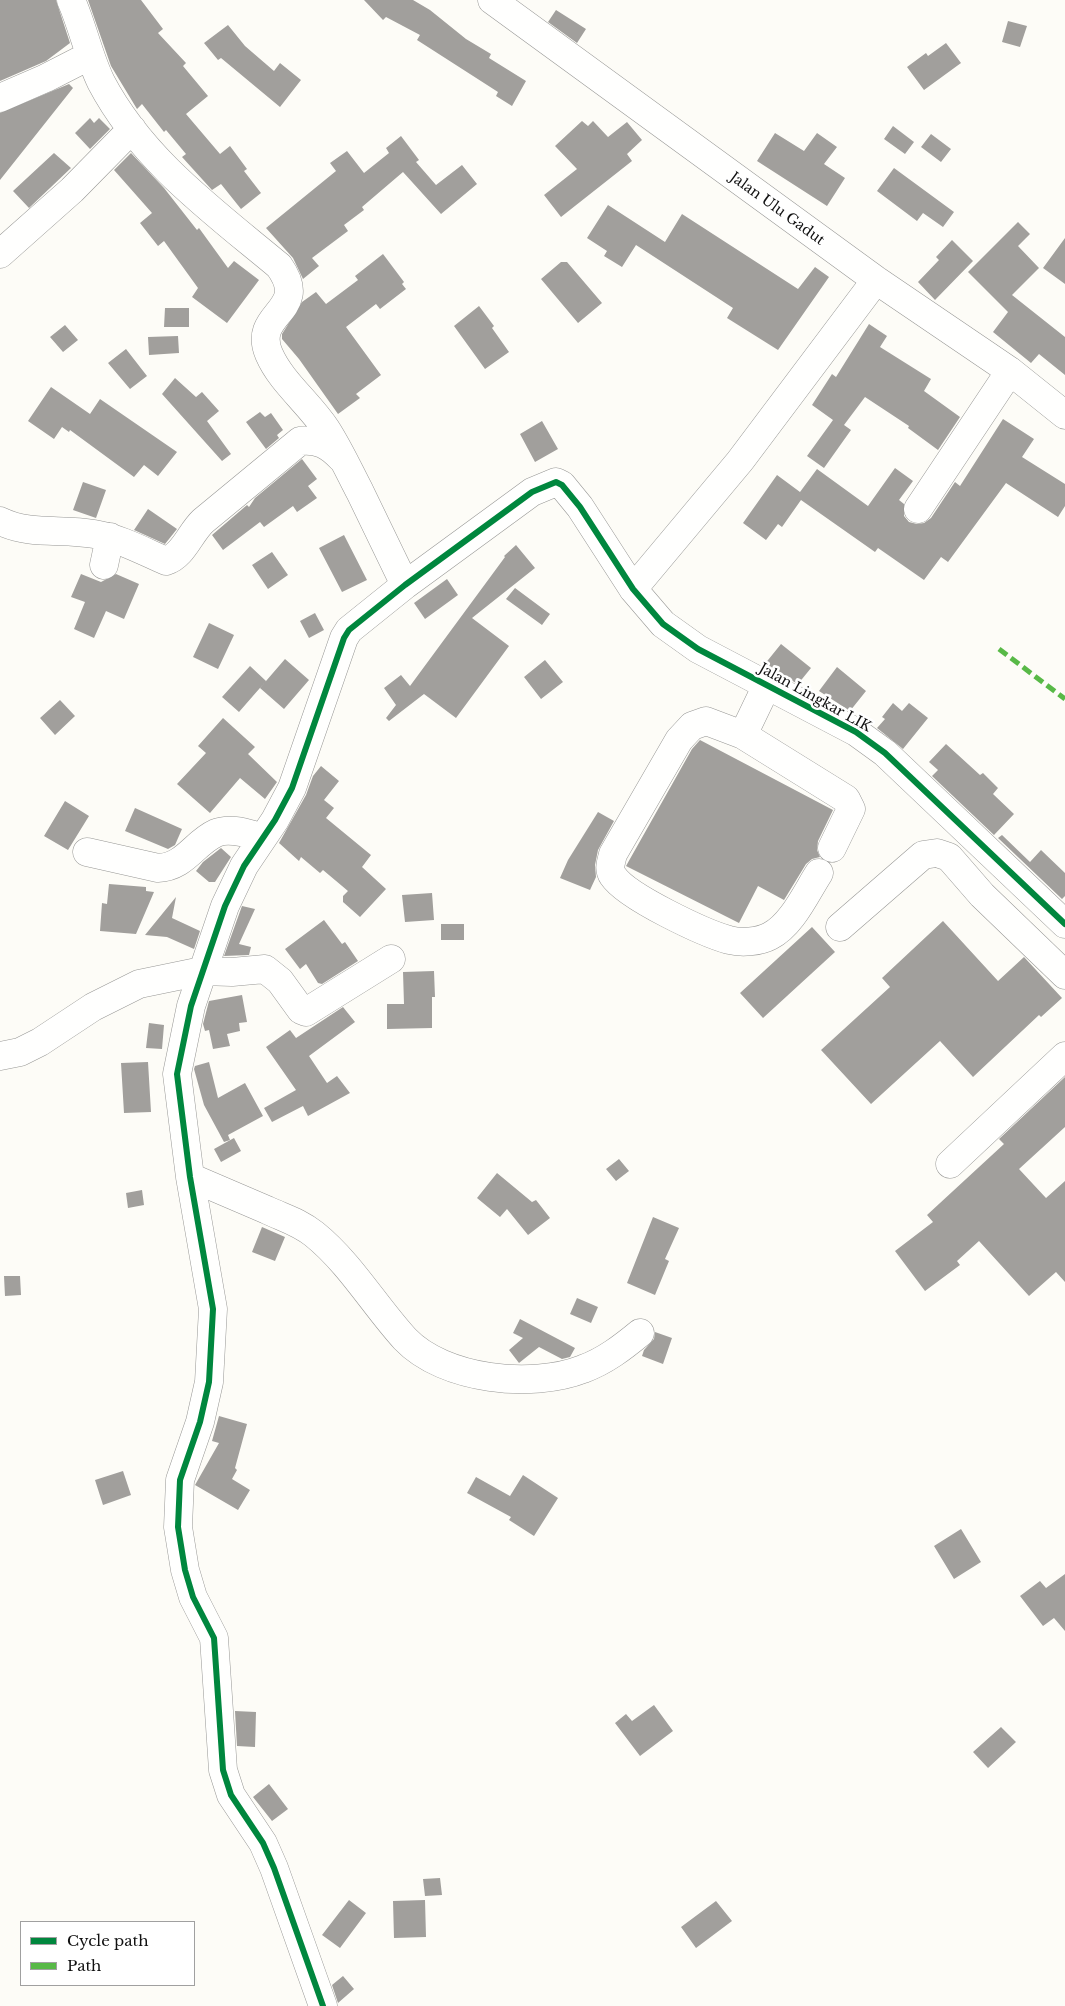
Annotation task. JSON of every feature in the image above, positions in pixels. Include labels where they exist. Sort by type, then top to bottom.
[{"type":"street","points":[[71,0],[79,18],[89,56],[114,104],[132,129],[166,170],[187,190],[279,266],[287,277],[291,288],[288,300],[269,323],[266,335],[268,352],[275,366],[326,429],[405,584],[355,623],[344,638],[292,788],[275,820],[244,866],[225,906],[191,1006],[177,1074],[190,1177],[213,1309],[209,1382],[200,1422],[180,1480],[178,1527],[185,1570],[193,1597],[214,1638],[217,1653],[223,1770],[231,1795],[267,1851],[322,2006]]},
{"type":"street","name":"Jalan Ulu Gadut","points":[[492,0],[876,280],[1010,370],[1065,415]]},
{"type":"street","points":[[0,98],[89,56]]},
{"type":"street","points":[[0,254],[72,190],[132,129]]},
{"type":"street","points":[[633,589],[740,461],[876,280]]},
{"type":"street","points":[[918,509],[1010,370]]},
{"type":"street","points":[[0,522],[27,531],[75,532],[110,537],[166,561],[173,559],[203,521],[300,441],[312,439],[324,444],[345,463]]},
{"type":"street","name":"Jalan Lingkar LIK","points":[[405,584],[532,492],[556,482],[562,485],[580,507],[633,589],[663,624],[698,649],[856,732],[885,753],[1065,924]]},
{"type":"street","points":[[104,565],[110,537]]},
{"type":"street","points":[[743,735],[767,685]]},
{"type":"street","points":[[819,874],[785,925],[770,936],[753,941],[730,940],[688,923],[642,898],[614,877],[610,868],[613,854],[679,740],[692,726],[706,721],[743,735],[846,799],[851,808],[832,848]]},
{"type":"street","points":[[87,852],[158,868],[168,868],[217,832],[232,830],[262,837]]},
{"type":"street","points":[[840,927],[923,855],[937,853],[949,857],[982,896],[1065,974]]},
{"type":"street","points":[[0,1056],[20,1052],[40,1042],[93,1008],[139,984],[202,971],[232,972],[265,969],[280,981],[302,1010],[306,1012],[391,960]]},
{"type":"street","points":[[950,1164],[1065,1056]]},
{"type":"street","points":[[190,1177],[296,1221],[314,1234],[335,1254],[406,1340],[430,1358],[458,1370],[497,1378],[549,1378],[583,1369],[615,1353],[640,1333]]},
{"type":"building","points":[[0,0],[56,0],[70,43],[46,61],[0,81]]},
{"type":"building","points":[[88,0],[141,0],[163,29],[158,33],[186,63],[183,66],[208,96],[186,114],[220,154],[230,146],[247,169],[244,171],[261,193],[241,209],[221,184],[212,190],[182,157],[186,154],[166,130],[164,132],[142,104],[137,109],[111,66]]},
{"type":"building","points":[[364,0],[413,0],[430,10],[466,39],[491,54],[489,58],[526,81],[512,106],[496,96],[498,92],[417,40],[420,35],[386,17],[383,20]]},
{"type":"building","points":[[556,10],[586,29],[577,43],[548,22]]},
{"type":"building","points":[[1008,21],[1027,26],[1020,47],[1002,42]]},
{"type":"building","points":[[228,25],[245,46],[274,71],[280,63],[301,80],[280,107],[221,58],[218,60],[204,43]]},
{"type":"building","points":[[946,43],[961,63],[924,90],[907,67],[926,53],[928,56]]},
{"type":"building","points":[[69,84],[73,88],[0,180],[0,113]]},
{"type":"building","points":[[90,118],[94,123],[99,118],[110,129],[90,149],[75,133]]},
{"type":"building","points":[[582,121],[588,126],[593,121],[608,137],[627,122],[642,140],[627,154],[632,161],[561,217],[544,195],[577,169],[555,146]]},
{"type":"building","points":[[893,126],[914,142],[905,154],[884,139]]},
{"type":"building","points":[[775,133],[804,151],[817,133],[837,147],[824,164],[845,178],[827,206],[757,161]]},
{"type":"building","points":[[931,134],[951,149],[941,162],[921,147]]},
{"type":"building","points":[[401,136],[419,160],[416,162],[436,185],[462,165],[477,184],[441,214],[403,172],[362,207],[364,210],[344,225],[348,231],[312,258],[319,266],[303,279],[293,258],[266,228],[336,171],[330,163],[347,151],[364,173],[389,153],[386,148]]},
{"type":"building","points":[[54,153],[71,168],[29,208],[13,191]]},
{"type":"building","points":[[131,153],[164,188],[197,230],[199,228],[228,268],[234,261],[259,280],[227,323],[192,297],[198,288],[164,241],[158,246],[140,223],[152,213],[114,170]]},
{"type":"building","points":[[894,168],[954,212],[943,227],[923,213],[917,221],[877,191]]},
{"type":"building","points":[[608,205],[665,242],[682,214],[798,289],[815,267],[829,277],[778,350],[727,318],[733,308],[636,245],[622,267],[604,256],[607,251],[587,238]]},
{"type":"building","points":[[1018,222],[1030,234],[1018,246],[1039,268],[1012,295],[1065,337],[1065,375],[1039,354],[1031,363],[993,332],[1008,312],[968,272]]},
{"type":"building","points":[[1065,238],[1065,284],[1043,268]]},
{"type":"building","points":[[952,240],[973,261],[935,300],[918,282],[939,260],[936,257]]},
{"type":"building","points":[[383,254],[404,282],[402,284],[406,289],[380,309],[376,304],[346,327],[381,375],[356,394],[360,398],[338,414],[299,359],[282,339],[282,334],[302,302],[316,292],[326,304],[358,280],[355,276]]},
{"type":"building","points":[[561,262],[567,262],[602,303],[578,323],[541,279]]},
{"type":"building","points":[[479,306],[494,326],[492,328],[509,352],[485,369],[454,326]]},
{"type":"building","points":[[165,308],[189,308],[189,327],[164,327]]},
{"type":"building","points":[[869,324],[887,336],[880,347],[931,379],[924,391],[960,417],[938,450],[908,428],[909,426],[865,397],[844,425],[851,430],[824,468],[807,456],[833,420],[812,405],[832,374],[836,377]]},
{"type":"building","points":[[65,325],[78,340],[63,352],[50,337]]},
{"type":"building","points":[[178,336],[179,353],[149,355],[148,337]]},
{"type":"building","points":[[126,349],[147,376],[130,389],[108,363]]},
{"type":"building","points":[[175,378],[196,397],[202,392],[219,411],[207,421],[231,454],[222,461],[162,394]]},
{"type":"building","points":[[51,387],[90,414],[100,399],[177,452],[158,476],[144,465],[134,477],[70,430],[69,432],[62,427],[54,439],[28,421]]},
{"type":"building","points":[[260,412],[265,417],[271,413],[283,430],[277,435],[279,438],[266,449],[246,422]]},
{"type":"building","points":[[1003,419],[1034,439],[1022,457],[1065,484],[1065,506],[1058,517],[1006,483],[948,562],[941,557],[924,580],[878,548],[875,552],[801,500],[782,527],[778,524],[766,540],[743,523],[777,475],[800,492],[817,469],[868,506],[895,468],[913,481],[899,500],[904,504],[904,516],[909,522],[924,523],[931,518],[955,482],[960,486]]},
{"type":"building","points":[[542,421],[558,449],[535,462],[520,434]]},
{"type":"building","points":[[302,459],[317,479],[308,486],[317,498],[297,512],[293,506],[264,527],[260,522],[223,550],[212,535],[247,505],[249,507],[255,498]]},
{"type":"building","points":[[83,482],[106,490],[96,518],[73,510]]},
{"type":"building","points":[[148,509],[177,529],[165,544],[134,530]]},
{"type":"building","points":[[344,535],[367,580],[342,592],[319,548]]},
{"type":"building","points":[[516,545],[535,568],[472,618],[509,646],[456,718],[424,694],[389,721],[386,718],[396,705],[384,688],[401,675],[410,686],[504,556]]},
{"type":"building","points":[[272,552],[288,575],[268,589],[252,565]]},
{"type":"building","points":[[81,574],[101,582],[116,574],[139,584],[124,619],[106,611],[94,638],[74,629],[85,602],[71,597]]},
{"type":"building","points":[[447,579],[458,595],[425,619],[414,603]]},
{"type":"building","points":[[515,588],[550,614],[542,625],[506,599]]},
{"type":"building","points":[[315,613],[324,630],[309,638],[300,621]]},
{"type":"building","points":[[209,623],[234,635],[218,669],[193,657]]},
{"type":"building","points":[[781,644],[811,668],[798,684],[764,665]]},
{"type":"building","points":[[285,659],[309,680],[284,709],[260,688]]},
{"type":"building","points":[[545,660],[563,682],[541,699],[524,677]]},
{"type":"building","points":[[250,666],[266,681],[239,712],[222,697]]},
{"type":"building","points":[[837,667],[866,691],[850,711],[819,691]]},
{"type":"building","points":[[60,700],[75,716],[55,735],[40,718]]},
{"type":"building","points":[[893,703],[902,711],[909,703],[928,718],[903,749],[877,728],[885,719],[882,717]]},
{"type":"building","points":[[223,718],[255,747],[248,754],[277,782],[265,799],[240,778],[210,813],[177,784],[206,753],[198,746]]},
{"type":"building","points":[[700,740],[833,810],[818,841],[817,850],[820,857],[812,859],[806,864],[784,900],[758,886],[739,923],[626,866],[692,749]]},
{"type":"building","points":[[946,744],[980,775],[983,773],[998,788],[993,794],[1014,814],[994,835],[932,776],[938,770],[929,762]]},
{"type":"building","points":[[321,766],[339,781],[324,800],[334,808],[326,818],[371,855],[362,867],[386,889],[360,917],[343,902],[343,896],[348,891],[323,870],[320,873],[301,857],[299,861],[279,843],[306,795],[313,776]]},
{"type":"building","points":[[65,801],[89,816],[68,850],[44,836]]},
{"type":"building","points":[[135,808],[182,829],[175,845],[168,849],[125,831]]},
{"type":"building","points":[[598,812],[614,821],[598,850],[595,865],[596,877],[590,890],[560,878],[568,860]]},
{"type":"building","points":[[1002,835],[1030,862],[1041,850],[1065,873],[1065,896],[1062,899],[998,838]]},
{"type":"building","points":[[221,848],[231,857],[215,882],[209,882],[196,871],[203,862]]},
{"type":"building","points":[[109,884],[146,887],[146,891],[154,892],[136,934],[100,931],[102,903],[107,904]]},
{"type":"building","points":[[432,893],[434,920],[405,922],[402,895]]},
{"type":"building","points":[[176,897],[172,918],[200,931],[194,949],[167,937],[145,935]]},
{"type":"building","points":[[242,906],[255,909],[239,944],[251,947],[249,955],[224,956]]},
{"type":"building","points":[[324,920],[342,944],[345,942],[358,961],[322,984],[318,983],[306,964],[300,969],[285,949]]},
{"type":"building","points":[[943,921],[998,981],[1024,957],[1062,998],[1041,1017],[1039,1015],[973,1077],[940,1041],[871,1104],[821,1050],[890,987],[882,978]]},
{"type":"building","points":[[441,924],[464,924],[464,940],[441,940]]},
{"type":"building","points":[[812,927],[835,952],[763,1018],[740,993]]},
{"type":"building","points":[[434,971],[435,997],[432,997],[432,1028],[387,1029],[387,1004],[404,1004],[403,972]]},
{"type":"building","points":[[242,995],[247,1022],[239,1023],[240,1031],[227,1034],[230,1046],[213,1049],[209,1030],[205,1031],[203,1024],[209,1001]]},
{"type":"building","points":[[343,1007],[355,1022],[309,1056],[327,1083],[337,1076],[350,1093],[308,1116],[303,1106],[272,1122],[264,1108],[296,1090],[266,1047],[290,1030],[296,1038]]},
{"type":"building","points":[[149,1023],[164,1025],[162,1049],[146,1048]]},
{"type":"building","points":[[148,1062],[151,1112],[124,1113],[121,1063]]},
{"type":"building","points":[[209,1062],[218,1098],[245,1083],[263,1116],[228,1135],[230,1140],[224,1142],[204,1105],[194,1069],[195,1066]]},
{"type":"building","points":[[1065,1077],[1065,1127],[1019,1169],[1046,1198],[1065,1181],[1065,1282],[1056,1272],[1029,1296],[979,1241],[957,1261],[960,1265],[925,1291],[895,1251],[933,1222],[927,1215],[1004,1144],[999,1139]]},
{"type":"building","points":[[234,1138],[241,1151],[221,1162],[214,1149]]},
{"type":"building","points":[[619,1159],[629,1171],[616,1181],[606,1169]]},
{"type":"building","points":[[497,1173],[532,1202],[536,1200],[550,1218],[528,1235],[507,1209],[500,1217],[477,1198]]},
{"type":"building","points":[[142,1190],[144,1205],[128,1208],[126,1193]]},
{"type":"building","points":[[653,1217],[679,1228],[665,1259],[669,1261],[655,1295],[627,1283]]},
{"type":"building","points":[[262,1227],[285,1237],[275,1261],[252,1252]]},
{"type":"building","points":[[4,1276],[20,1276],[21,1295],[5,1296]]},
{"type":"building","points":[[577,1298],[598,1307],[591,1323],[570,1314]]},
{"type":"building","points":[[520,1319],[575,1348],[570,1357],[562,1359],[539,1347],[519,1363],[509,1350],[523,1338],[513,1333]]},
{"type":"building","points":[[655,1332],[672,1338],[663,1364],[642,1356],[644,1350],[654,1339]]},
{"type":"building","points":[[219,1416],[247,1424],[235,1468],[237,1470],[232,1479],[250,1490],[238,1510],[195,1485],[219,1443],[212,1441]]},
{"type":"building","points":[[123,1471],[131,1495],[103,1505],[95,1480]]},
{"type":"building","points":[[523,1475],[558,1498],[534,1536],[509,1520],[511,1517],[467,1493],[476,1477],[510,1496]]},
{"type":"building","points":[[961,1529],[981,1562],[954,1579],[934,1546]]},
{"type":"building","points":[[1065,1574],[1065,1631],[1054,1618],[1043,1626],[1020,1596],[1040,1581],[1046,1588]]},
{"type":"building","points":[[654,1705],[673,1731],[640,1756],[615,1723],[626,1714],[632,1721]]},
{"type":"building","points":[[235,1711],[256,1712],[255,1747],[237,1746]]},
{"type":"building","points":[[1001,1727],[1016,1742],[988,1768],[973,1752]]},
{"type":"building","points":[[269,1784],[288,1809],[272,1821],[253,1797]]},
{"type":"building","points":[[440,1878],[442,1895],[425,1896],[423,1879]]},
{"type":"building","points":[[349,1900],[366,1913],[340,1948],[322,1935]]},
{"type":"building","points":[[425,1900],[426,1937],[394,1938],[393,1901]]},
{"type":"building","points":[[716,1901],[732,1921],[696,1948],[681,1927]]},
{"type":"building","points":[[343,1976],[354,1989],[338,2003],[332,1985]]},
{"type":"marked path","points":[[999,649],[1065,699]]},
{"type":"cycle path","points":[[323,2006],[274,1868],[263,1843],[231,1795],[223,1770],[214,1638],[193,1597],[185,1570],[178,1527],[180,1480],[200,1422],[209,1382],[213,1309],[190,1177],[177,1074],[191,1006],[225,906],[244,866],[275,820],[292,788],[344,638],[349,630],[405,585],[532,492],[556,482],[562,485],[580,507],[633,589],[663,624],[698,649],[856,732],[885,753],[1065,924]]}]
